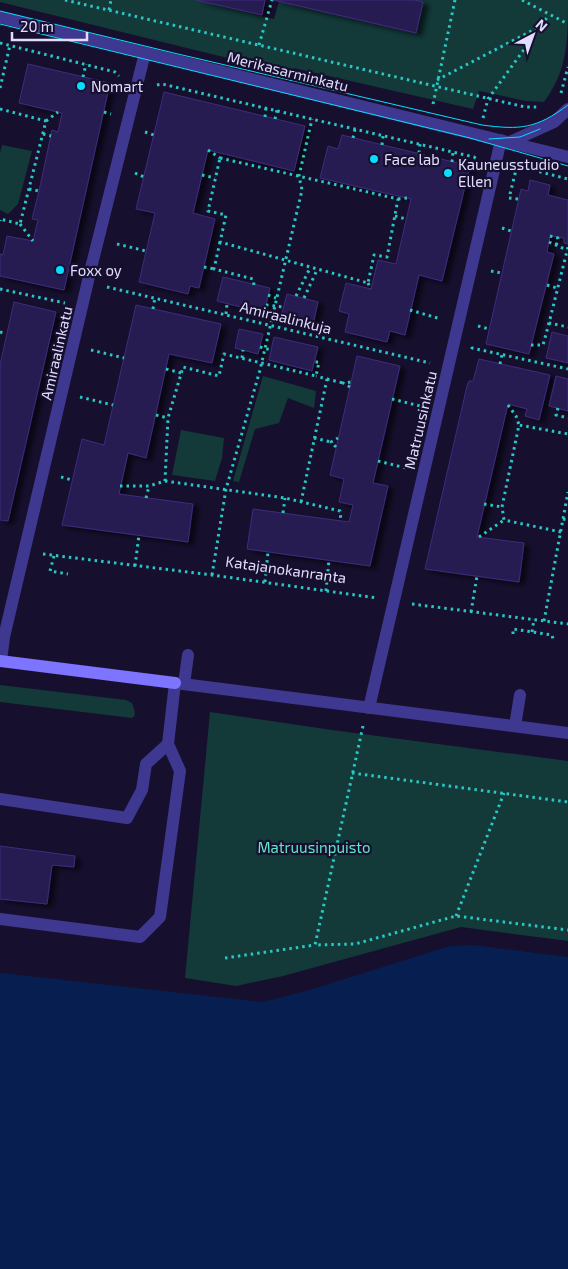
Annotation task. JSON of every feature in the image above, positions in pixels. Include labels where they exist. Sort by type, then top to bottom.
[{"type":"main road","points":[[1,661],[179,684]]},
{"type":"street","name":"Merikasarminkatu","points":[[0,17],[567,156]]},
{"type":"street","name":"Amiraalinkatu","points":[[1,661],[4,637],[92,264],[145,53]]},
{"type":"street","points":[[505,141],[554,122],[568,109]]},
{"type":"street","name":"Matruusinkatu","points":[[369,708],[451,355],[505,141]]},
{"type":"street","points":[[0,919],[140,937],[160,917],[180,772],[168,744],[179,684],[188,655]]},
{"type":"street","points":[[179,684],[568,733]]},
{"type":"street","points":[[515,726],[520,695]]},
{"type":"street","points":[[0,799],[126,818],[142,790],[146,764],[168,744]]},
{"type":"path","points":[[65,0],[435,88],[525,107],[540,107]]},
{"type":"path","points":[[109,10],[111,0]]},
{"type":"path","points":[[259,45],[272,0]]},
{"type":"path","points":[[433,104],[435,88],[456,0]]},
{"type":"path","points":[[522,0],[568,24]]},
{"type":"path","points":[[484,117],[488,99],[549,15]]},
{"type":"path","points":[[437,80],[542,26]]},
{"type":"path","points":[[0,43],[86,64],[138,81],[156,85],[162,84],[277,110],[474,157],[481,161]]},
{"type":"path","points":[[0,88],[10,45]]},
{"type":"path","points":[[83,77],[86,64]]},
{"type":"path","points":[[556,97],[561,92],[568,67]]},
{"type":"path","points":[[265,116],[266,108]]},
{"type":"path","points":[[0,109],[46,120]]},
{"type":"path","points":[[275,119],[277,110]]},
{"type":"path","points":[[20,224],[46,120],[58,112]]},
{"type":"path","points":[[104,112],[111,114]]},
{"type":"path","points":[[212,575],[226,489],[262,363],[266,339],[302,190],[299,176],[312,119]]},
{"type":"path","points":[[353,138],[355,129]]},
{"type":"path","points":[[145,132],[154,135]]},
{"type":"path","points":[[303,133],[308,135]]},
{"type":"path","points":[[43,134],[51,136]]},
{"type":"path","points":[[382,145],[383,136]]},
{"type":"path","points":[[419,153],[420,144]]},
{"type":"path","points":[[208,150],[220,158],[250,162],[299,176],[398,199],[408,198]]},
{"type":"path","points":[[214,151],[220,158]]},
{"type":"path","points":[[452,162],[453,152]]},
{"type":"path","points":[[214,269],[226,215],[208,211],[220,158]]},
{"type":"path","points":[[508,205],[516,170],[522,168],[568,179]]},
{"type":"path","points":[[135,174],[144,177]]},
{"type":"path","points":[[202,175],[215,178]]},
{"type":"path","points":[[29,189],[39,191]]},
{"type":"path","points":[[509,198],[519,199]]},
{"type":"path","points":[[371,289],[368,282],[374,255],[387,257],[398,199]]},
{"type":"path","points":[[394,217],[406,220]]},
{"type":"path","points":[[0,221],[0,219],[20,224],[33,241]]},
{"type":"path","points":[[500,236],[504,220]]},
{"type":"path","points":[[502,228],[511,231]]},
{"type":"path","points":[[550,236],[558,238],[556,246]]},
{"type":"path","points":[[220,242],[317,270],[368,282]]},
{"type":"path","points":[[531,345],[543,344],[567,249],[549,242]]},
{"type":"path","points":[[117,244],[146,251]]},
{"type":"path","points":[[489,280],[494,262]]},
{"type":"path","points":[[204,267],[253,279],[254,285]]},
{"type":"path","points":[[296,296],[310,268]]},
{"type":"path","points":[[304,298],[317,270]]},
{"type":"path","points":[[492,270],[502,273]]},
{"type":"path","points":[[546,285],[558,288]]},
{"type":"path","name":"Amiraalinkuja","points":[[107,286],[431,363],[434,351],[451,355]]},
{"type":"path","points":[[0,288],[67,304]]},
{"type":"path","points":[[268,295],[276,298]]},
{"type":"path","points":[[153,309],[155,297]]},
{"type":"path","points":[[226,314],[227,304]]},
{"type":"path","points":[[266,305],[284,307]]},
{"type":"path","points":[[410,310],[441,320]]},
{"type":"path","points":[[476,333],[480,317]]},
{"type":"path","points":[[549,323],[568,327]]},
{"type":"path","points":[[478,326],[489,329]]},
{"type":"path","points":[[262,338],[266,339]]},
{"type":"path","points":[[451,355],[470,359],[474,340]]},
{"type":"path","points":[[260,347],[271,350]]},
{"type":"path","points":[[472,348],[568,369]]},
{"type":"path","points":[[91,350],[124,358]]},
{"type":"path","points":[[242,358],[243,350]]},
{"type":"path","points":[[165,481],[168,418],[183,367],[219,376],[224,354],[343,383],[350,387]]},
{"type":"path","points":[[500,364],[502,354]]},
{"type":"path","points":[[314,362],[318,362],[316,376]]},
{"type":"path","points":[[166,369],[181,373]]},
{"type":"path","points":[[301,502],[327,379]]},
{"type":"path","points":[[343,383],[351,382]]},
{"type":"path","points":[[80,397],[113,405]]},
{"type":"path","points":[[392,399],[421,406]]},
{"type":"path","points":[[504,520],[502,507],[519,425],[516,416],[508,405]]},
{"type":"path","points":[[558,408],[556,415],[568,418]]},
{"type":"path","points":[[156,416],[168,418]]},
{"type":"path","points":[[519,425],[568,434]]},
{"type":"path","points":[[314,438],[331,442],[336,446]]},
{"type":"path","points":[[331,442],[338,438]]},
{"type":"path","points":[[378,462],[407,468]]},
{"type":"path","points":[[60,476],[72,480]]},
{"type":"path","points":[[120,486],[149,486],[165,481],[285,498],[340,511],[341,521]]},
{"type":"path","points":[[146,498],[149,486]]},
{"type":"path","points":[[544,621],[568,492]]},
{"type":"path","points":[[283,513],[285,498]]},
{"type":"path","points":[[484,504],[502,507]]},
{"type":"path","points":[[563,519],[568,520]]},
{"type":"path","points":[[479,537],[504,520],[560,532]]},
{"type":"path","points":[[135,566],[139,535]]},
{"type":"path","name":"Katajanokanranta","points":[[25,552],[265,582],[568,624]]},
{"type":"path","points":[[265,582],[268,552]]},
{"type":"path","points":[[54,556],[50,571],[68,574]]},
{"type":"path","points":[[326,591],[330,560]]},
{"type":"path","points":[[471,612],[477,576]]},
{"type":"path","points":[[532,632],[534,620]]},
{"type":"path","points":[[512,634],[513,630],[532,632],[552,635],[553,639]]},
{"type":"path","points":[[315,945],[363,726]]},
{"type":"path","points":[[352,773],[568,802]]},
{"type":"path","points":[[456,916],[504,793]]},
{"type":"path","points":[[225,958],[315,945],[355,944],[456,916],[568,930]]},
{"type":"green space","points":[[0,0],[196,0],[274,19],[279,2],[416,33],[423,2],[414,0],[568,0],[568,28],[562,66],[552,90],[544,102],[526,101],[479,91],[473,109],[294,68],[292,74],[0,2]]},
{"type":"green space","points":[[2,145],[32,151],[18,204],[8,214],[0,210],[0,153]]},
{"type":"green space","points":[[263,376],[316,391],[314,408],[288,398],[279,423],[255,429],[239,482],[233,481]]},
{"type":"green space","points":[[181,430],[224,438],[222,458],[215,481],[172,475]]},
{"type":"green space","points":[[0,685],[126,700],[132,703],[135,715],[132,718],[0,702]]},
{"type":"green space","name":"Matruusinpuisto","points":[[210,712],[568,761],[568,941],[461,927],[283,976],[236,986],[185,978]]},
{"type":"water","points":[[473,945],[568,957],[568,1269],[0,1269],[0,973],[262,1002],[303,992],[450,946]]},
{"type":"building","points":[[196,0],[265,0],[262,15]]},
{"type":"building","points":[[273,0],[414,0],[423,2],[416,33]]},
{"type":"building","points":[[28,64],[110,83],[64,290],[0,276],[0,254],[3,255],[7,236],[33,241],[38,220],[32,219],[52,130],[58,132],[62,113],[19,103]]},
{"type":"building","points":[[164,92],[305,126],[294,171],[208,150],[193,213],[215,219],[199,288],[190,286],[188,294],[139,282],[155,213],[136,209]]},
{"type":"building","points":[[342,135],[470,166],[442,281],[419,275],[405,335],[390,331],[387,342],[345,332],[349,314],[339,311],[346,283],[371,289],[378,260],[396,264],[411,199],[320,178],[328,146],[338,149]]},
{"type":"building","points":[[530,180],[550,185],[548,195],[568,200],[568,244],[564,243],[564,238],[550,236],[547,252],[554,254],[529,354],[486,344],[521,189],[528,191]]},
{"type":"building","points":[[223,277],[270,288],[264,313],[217,301]]},
{"type":"building","points":[[287,294],[318,302],[313,325],[281,317]]},
{"type":"building","points":[[14,302],[56,312],[8,521],[0,520],[0,365]]},
{"type":"building","points":[[136,305],[221,324],[212,363],[169,354],[146,458],[128,453],[119,494],[193,504],[188,542],[62,525],[82,439],[104,445]]},
{"type":"building","points":[[239,329],[263,334],[258,354],[235,348]]},
{"type":"building","points":[[552,332],[568,336],[568,363],[546,358]]},
{"type":"building","points":[[274,337],[318,347],[312,371],[269,360]]},
{"type":"building","points":[[357,356],[400,366],[373,483],[388,486],[370,566],[247,549],[253,509],[349,522],[353,505],[339,502],[344,479],[330,475]]},
{"type":"building","points":[[479,359],[550,375],[539,420],[525,416],[527,409],[508,404],[477,537],[524,543],[519,582],[425,569],[467,386],[469,381],[473,381]]},
{"type":"building","points":[[556,376],[568,379],[568,411],[549,406]]},
{"type":"building","points":[[0,846],[75,856],[74,867],[52,865],[47,904],[0,899]]},
{"type":"tram line","points":[[0,11],[482,125],[527,126],[546,119],[568,105]]},
{"type":"tram line","points":[[0,24],[470,138],[568,166]]},
{"type":"tram line","points":[[489,139],[520,137],[540,129]]},
{"type":"place","name":"Nomart","points":[[81,86]]},
{"type":"place","name":"Face lab","points":[[374,159]]},
{"type":"place","name":"Kauneusstudio Ellen","points":[[448,173]]},
{"type":"place","name":"Foxx oy","points":[[60,270]]}]
